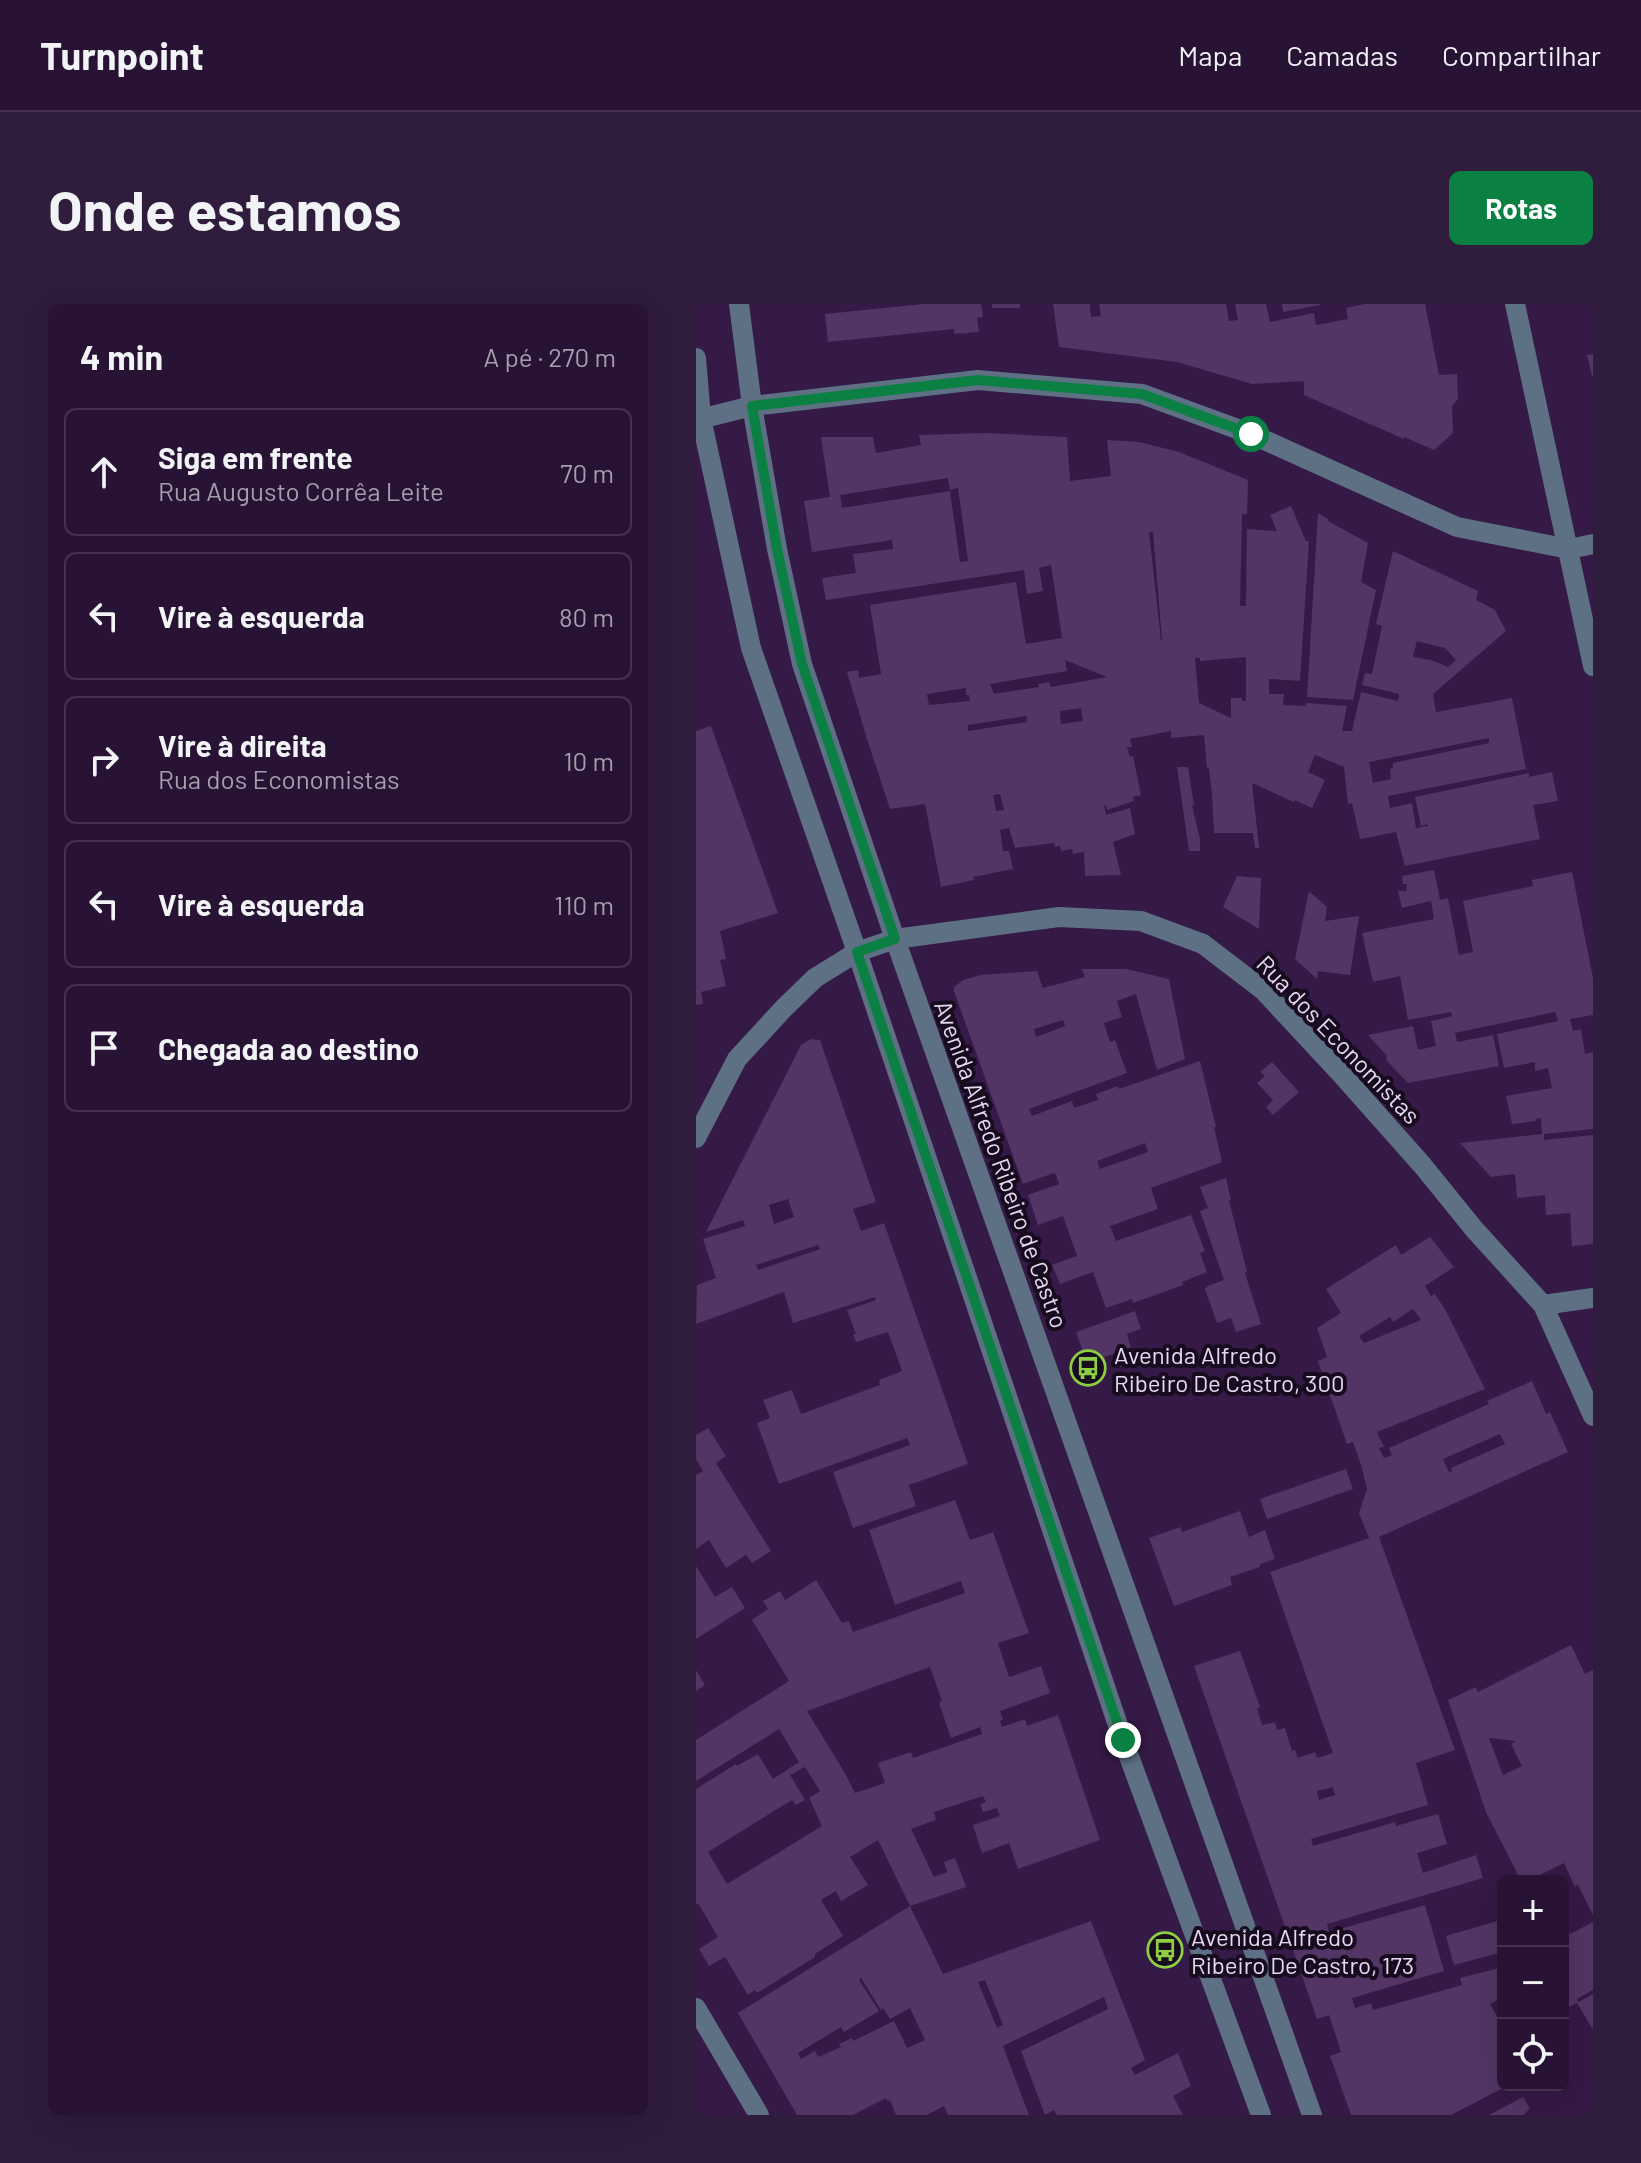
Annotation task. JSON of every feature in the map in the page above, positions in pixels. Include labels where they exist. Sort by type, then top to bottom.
[{"type":"street","name":"Avenida Alfredo Ribeiro de Castro","points":[[739,304],[752,406],[777,549],[802,664],[895,939],[1312,2115]]},
{"type":"street","points":[[1515,304],[1593,666]]},
{"type":"street","points":[[696,358],[698,419],[751,648],[1123,1740],[1261,2115]]},
{"type":"street","points":[[698,419],[752,406],[978,380],[1142,394],[1251,434],[1457,527],[1569,549],[1593,544]]},
{"type":"street","name":"Rua dos Economistas","points":[[696,1138],[737,1059],[815,978],[857,952],[895,939],[1059,917],[1141,921],[1203,944],[1263,990],[1344,1077],[1543,1305],[1593,1416]]},
{"type":"street","points":[[1543,1305],[1593,1298]]},
{"type":"street","points":[[696,2008],[759,2115]]},
{"type":"building","points":[[924,304],[981,304],[983,317],[977,318],[979,332],[954,334],[954,329],[828,342],[825,314]]},
{"type":"building","points":[[992,304],[1020,304],[1020,308],[992,308]]},
{"type":"building","points":[[1053,304],[1090,304],[1091,317],[1101,316],[1099,304],[1226,304],[1229,321],[1238,320],[1235,304],[1266,304],[1270,322],[1314,313],[1316,325],[1348,319],[1346,308],[1364,304],[1425,304],[1439,375],[1457,374],[1458,399],[1452,406],[1453,433],[1434,450],[1304,395],[1304,381],[1252,384],[1177,362],[1059,347]]},
{"type":"building","points":[[1282,304],[1320,304],[1320,305],[1283,312]]},
{"type":"building","points":[[1593,354],[1593,376],[1592,376],[1587,355]]},
{"type":"building","points":[[986,433],[1067,437],[1070,481],[1111,476],[1107,440],[1139,442],[1179,452],[1248,480],[1247,514],[1242,514],[1240,606],[1246,606],[1247,529],[1277,531],[1270,515],[1291,506],[1306,541],[1309,541],[1300,681],[1269,679],[1269,694],[1284,694],[1283,705],[1347,706],[1342,731],[1352,731],[1361,692],[1398,701],[1399,694],[1362,685],[1365,673],[1372,674],[1382,626],[1376,624],[1393,551],[1478,591],[1476,600],[1495,610],[1506,631],[1433,694],[1436,712],[1512,698],[1526,769],[1388,796],[1390,808],[1412,803],[1416,828],[1428,826],[1421,826],[1415,797],[1529,773],[1529,777],[1552,772],[1558,801],[1533,805],[1540,839],[1405,866],[1396,832],[1360,839],[1352,803],[1348,804],[1344,767],[1315,755],[1308,772],[1325,780],[1312,808],[1252,783],[1259,848],[1255,848],[1253,833],[1214,833],[1204,735],[1171,738],[1171,731],[1130,739],[1132,747],[1127,747],[1130,757],[1133,756],[1141,795],[1133,797],[1134,801],[1107,810],[1104,805],[1106,815],[1130,808],[1135,834],[1113,842],[1121,875],[1085,876],[1084,852],[1073,854],[1072,849],[1061,851],[1060,846],[1055,847],[1054,843],[1015,848],[1009,828],[1000,830],[1003,851],[1009,851],[1013,869],[941,887],[925,804],[890,809],[847,672],[858,670],[859,678],[881,674],[870,605],[1016,582],[1026,644],[1062,638],[1051,565],[1039,568],[1043,591],[1027,594],[1024,570],[826,600],[822,578],[856,573],[853,554],[893,549],[892,540],[812,552],[804,501],[830,497],[821,437],[873,437],[876,453],[921,445],[919,435]],"holes":[[[948,478],[950,490],[958,488],[968,561],[960,562],[950,491],[842,508],[840,495]],[[1149,532],[1153,532],[1161,640]],[[1417,641],[1445,648],[1456,660],[1448,667],[1413,657]],[[1246,657],[1246,701],[1231,698],[1231,718],[1199,703],[1195,658],[1200,658],[1200,661]],[[1065,660],[1107,677],[1051,687],[1049,682],[1038,684],[1039,687],[994,694],[990,684],[1067,671]],[[966,688],[966,695],[969,695],[970,701],[929,705],[927,694]],[[1081,708],[1083,721],[1061,724],[1060,711]],[[1026,716],[1027,722],[968,731],[968,725]],[[1489,738],[1489,743],[1393,763],[1391,779],[1373,783],[1369,762]],[[1000,794],[1004,810],[996,811],[993,795]]]},
{"type":"building","points":[[1318,513],[1368,543],[1361,582],[1376,590],[1353,700],[1307,697]]},
{"type":"building","points":[[711,726],[778,913],[720,931],[726,959],[720,960],[726,986],[701,992],[703,1004],[696,1005],[696,731]]},
{"type":"building","points":[[1177,767],[1188,767],[1200,851],[1189,851]]},
{"type":"building","points":[[1434,870],[1440,900],[1448,898],[1459,955],[1473,952],[1463,901],[1533,886],[1532,880],[1572,872],[1593,978],[1593,1015],[1570,1019],[1573,1031],[1581,1029],[1585,1054],[1593,1052],[1593,1129],[1544,1134],[1544,1140],[1593,1135],[1593,1244],[1572,1246],[1570,1213],[1546,1215],[1545,1195],[1517,1198],[1515,1174],[1491,1177],[1460,1143],[1542,1134],[1541,1118],[1512,1124],[1506,1096],[1552,1088],[1548,1068],[1535,1071],[1535,1062],[1504,1068],[1497,1034],[1558,1021],[1555,1012],[1455,1033],[1457,1042],[1493,1035],[1499,1066],[1408,1083],[1368,1035],[1413,1026],[1418,1050],[1436,1046],[1431,1021],[1452,1016],[1451,1012],[1408,1020],[1400,976],[1373,982],[1362,933],[1434,919],[1431,901],[1402,908],[1398,891],[1406,891],[1407,884],[1403,884],[1402,876]]},
{"type":"building","points":[[1237,876],[1261,878],[1259,929],[1223,907]]},
{"type":"building","points":[[1309,891],[1327,907],[1325,921],[1359,916],[1350,975],[1318,971],[1317,979],[1295,959]]},
{"type":"building","points":[[1082,969],[1126,969],[1169,979],[1185,1059],[1157,1070],[1136,994],[1117,1001],[1122,1017],[1104,1023],[1110,1042],[1115,1040],[1127,1073],[1029,1109],[1032,1116],[1072,1101],[1074,1108],[1098,1100],[1096,1094],[1200,1061],[1222,1162],[1151,1188],[1158,1209],[1110,1226],[1116,1241],[1191,1215],[1205,1251],[1200,1253],[1207,1272],[1182,1282],[1183,1285],[1133,1303],[1132,1299],[1106,1308],[1093,1272],[1060,1284],[1052,1265],[1077,1256],[1063,1216],[1038,1225],[1028,1195],[1059,1184],[1056,1175],[1054,1173],[1023,1184],[954,991],[954,987],[963,980],[981,975],[1037,971],[1043,988],[1085,977]],"holes":[[[1063,1020],[1065,1026],[1036,1037],[1034,1029]],[[1145,1143],[1148,1152],[1100,1169],[1097,1161]]]},
{"type":"building","points":[[811,1039],[820,1040],[876,1202],[853,1209],[861,1231],[884,1223],[968,1464],[909,1485],[916,1506],[853,1528],[833,1472],[910,1445],[907,1438],[779,1484],[757,1423],[770,1418],[763,1400],[792,1390],[801,1414],[880,1385],[879,1380],[902,1371],[888,1332],[856,1342],[853,1334],[856,1334],[847,1310],[876,1300],[875,1297],[793,1323],[784,1292],[696,1324],[697,1285],[716,1278],[703,1239],[745,1226],[743,1220],[706,1232],[801,1045]],"holes":[[[788,1199],[794,1217],[774,1224],[769,1205]],[[818,1245],[820,1249],[758,1270],[756,1265]]]},
{"type":"building","points":[[1272,1062],[1299,1092],[1273,1115],[1266,1107],[1273,1100],[1257,1083],[1265,1076],[1260,1072]]},
{"type":"building","points":[[1226,1178],[1245,1273],[1261,1324],[1236,1332],[1231,1318],[1217,1323],[1205,1289],[1224,1280],[1200,1211],[1208,1208],[1200,1187]]},
{"type":"building","points":[[1430,1237],[1454,1267],[1425,1286],[1431,1296],[1435,1294],[1446,1311],[1485,1389],[1377,1432],[1384,1447],[1379,1448],[1384,1458],[1392,1455],[1389,1448],[1489,1404],[1487,1401],[1532,1381],[1546,1414],[1550,1412],[1568,1452],[1379,1537],[1455,1750],[1416,1763],[1428,1805],[1311,1839],[1313,1846],[1395,1822],[1396,1826],[1438,1814],[1447,1844],[1417,1853],[1423,1873],[1476,1855],[1483,1878],[1327,1924],[1329,1932],[1425,1905],[1444,1971],[1352,1998],[1355,2008],[1371,2003],[1373,2010],[1462,1985],[1460,1978],[1497,1969],[1497,2000],[1490,2004],[1497,2016],[1497,2091],[1451,2115],[1351,2115],[1330,2056],[1341,2052],[1329,2015],[1317,2019],[1194,1666],[1240,1651],[1260,1707],[1257,1708],[1262,1725],[1275,1722],[1277,1730],[1285,1728],[1292,1751],[1295,1750],[1298,1758],[1315,1752],[1317,1758],[1333,1753],[1270,1572],[1369,1538],[1359,1513],[1367,1489],[1353,1442],[1347,1444],[1318,1361],[1327,1357],[1317,1328],[1341,1313],[1326,1289],[1396,1245],[1401,1255]],"holes":[[[1413,1309],[1421,1320],[1364,1343],[1359,1336],[1390,1317],[1393,1322]],[[1500,1434],[1505,1444],[1451,1468],[1452,1472],[1449,1472],[1443,1459]],[[1333,1787],[1335,1795],[1319,1800],[1317,1791]]]},
{"type":"building","points":[[1135,1311],[1141,1329],[1127,1334],[1131,1348],[1087,1363],[1076,1332]]},
{"type":"building","points":[[708,1428],[726,1456],[716,1463],[771,1551],[752,1563],[746,1555],[726,1568],[709,1540],[696,1549],[696,1475],[703,1471],[696,1459],[696,1435]]},
{"type":"building","points":[[1346,1469],[1353,1489],[1267,1519],[1260,1499]]},
{"type":"building","points":[[955,1500],[970,1540],[993,1532],[1029,1633],[998,1643],[1009,1677],[1041,1666],[1050,1693],[1000,1711],[1002,1727],[1025,1719],[1027,1726],[1058,1715],[1100,1840],[1018,1869],[1009,1843],[982,1853],[973,1825],[1000,1816],[997,1808],[983,1812],[980,1804],[986,1802],[983,1796],[934,1812],[936,1820],[911,1829],[934,1877],[947,1872],[944,1862],[955,1858],[966,1887],[910,1906],[878,1840],[850,1857],[868,1885],[841,1901],[836,1891],[821,1900],[843,1936],[757,1993],[755,1990],[748,1995],[725,1957],[709,1966],[699,1949],[718,1937],[698,1903],[696,1905],[696,1789],[758,1754],[773,1779],[799,1762],[779,1729],[696,1781],[696,1740],[789,1681],[752,1620],[768,1609],[763,1601],[780,1591],[785,1600],[816,1580],[842,1623],[849,1621],[853,1632],[965,1593],[961,1581],[895,1605],[869,1530]],"holes":[[[930,1667],[951,1738],[980,1727],[982,1734],[913,1758],[911,1752],[878,1763],[885,1783],[855,1793],[807,1711]],[[805,1767],[820,1791],[809,1798],[822,1826],[727,1884],[708,1852],[792,1800],[796,1805],[805,1800],[790,1775]]]},
{"type":"building","points":[[1240,1511],[1249,1537],[1265,1530],[1275,1559],[1230,1577],[1232,1585],[1174,1606],[1149,1538],[1180,1527],[1182,1532]]},
{"type":"building","points":[[696,1566],[715,1597],[732,1587],[745,1608],[696,1639]]},
{"type":"building","points":[[1571,1645],[1585,1674],[1593,1670],[1593,1915],[1564,1863],[1540,1875],[1518,1875],[1486,1812],[1448,1700],[1476,1687],[1478,1692]],"holes":[[[1489,1738],[1516,1741],[1511,1744],[1522,1766],[1503,1775]]]},
{"type":"building","points":[[696,1670],[705,1685],[696,1691]]},
{"type":"building","points":[[910,1906],[943,1974],[1091,1921],[1145,2060],[1131,2068],[1135,2075],[1178,2053],[1191,2086],[1173,2096],[1183,2115],[1057,2115],[1054,2110],[1045,2115],[1021,2051],[1108,2009],[1104,1997],[1003,2046],[1029,2115],[948,2115],[944,2106],[927,2115],[896,2115],[890,2100],[886,2098],[853,2115],[797,2115],[738,2013]],"holes":[[[861,1978],[890,2019],[910,2008],[925,2040],[907,2048],[894,2021],[853,2041],[852,2038],[839,2044],[841,2047],[818,2057],[815,2051],[801,2059],[798,2053],[841,2027],[844,2032],[879,2011],[859,1980]],[[985,1980],[1003,2025],[997,2028],[978,1982]]]},
{"type":"building","points":[[1497,1921],[1497,1954],[1454,1965],[1446,1936]]},
{"type":"building","points":[[1593,1922],[1593,1990],[1577,1999],[1578,2002],[1593,1994],[1593,2030],[1577,2003],[1569,2007],[1569,1932]]},
{"type":"building","points":[[1523,2097],[1530,2108],[1524,2115],[1489,2115]]},
{"type":"place","name":"Avenida Alfredo Ribeiro De Castro, 300","points":[[1088,1368]]},
{"type":"place","name":"Avenida Alfredo Ribeiro De Castro, 173","points":[[1165,1950]]},
{"type":"route","points":[[1123,1740],[857,952],[895,939],[802,664],[777,549],[752,406],[978,380],[1142,394],[1251,434]]}]
